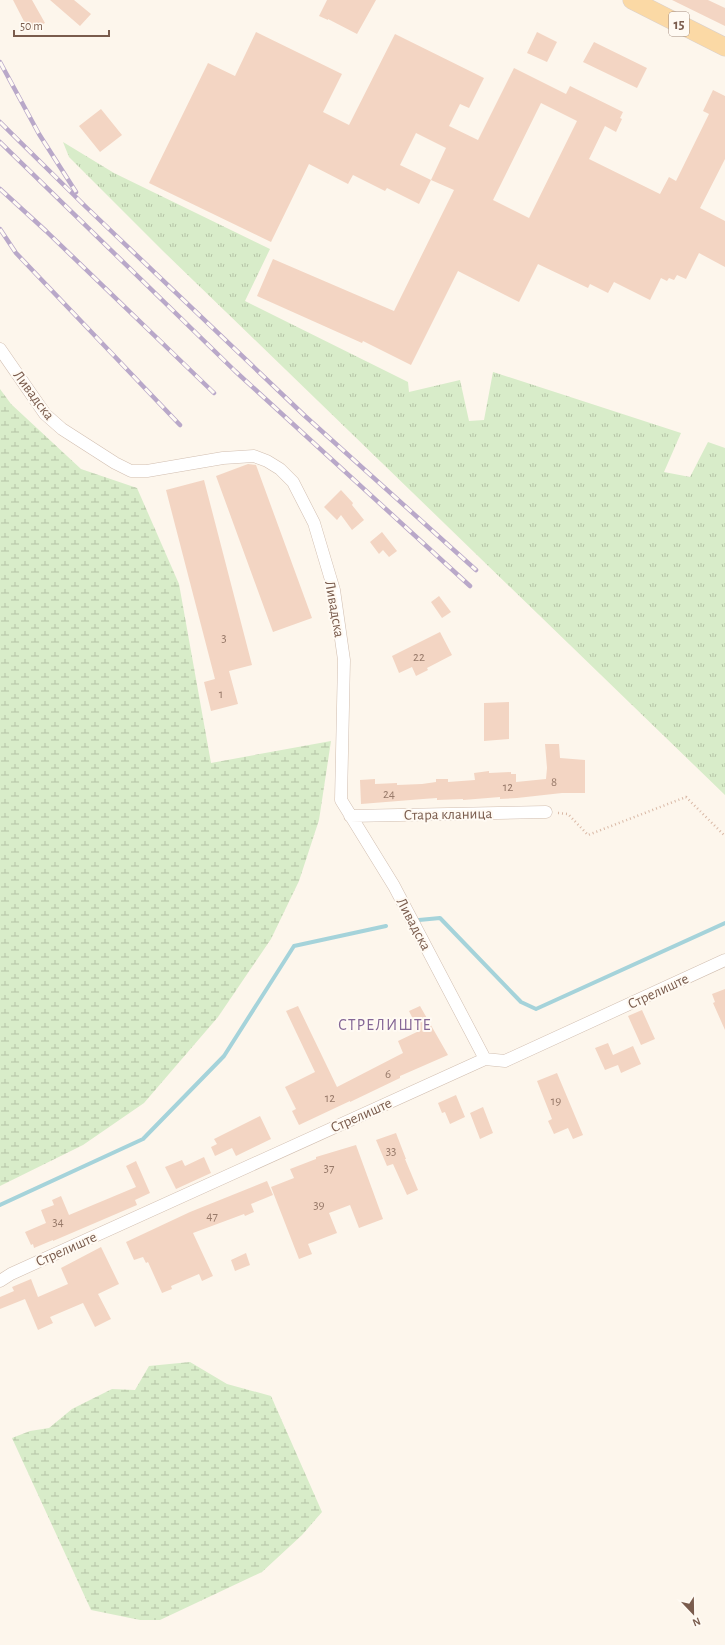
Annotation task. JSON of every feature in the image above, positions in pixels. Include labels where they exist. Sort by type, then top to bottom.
[{"type":"main road","name":"15","points":[[632,0],[725,48]]},
{"type":"street","name":"Ливадска","points":[[0,349],[45,414],[62,429],[131,471],[148,471],[222,458],[254,456],[267,461],[280,469],[293,482],[314,523],[334,590],[344,660],[340,800],[394,886],[485,1059]]},
{"type":"street","name":"Стара кланица","points":[[350,816],[546,812]]},
{"type":"street","name":"Стрелиште","points":[[0,1281],[25,1268],[485,1059],[505,1061],[725,960]]},
{"type":"path","points":[[546,812],[568,814],[588,835],[686,797],[725,836]]},
{"type":"green space","points":[[63,142],[114,173],[270,249],[245,301],[408,382],[409,392],[460,380],[469,421],[484,420],[493,372],[681,433],[664,472],[690,477],[708,442],[725,448],[725,795],[163,251],[69,157]]},
{"type":"green space","points":[[0,389],[11,404],[81,469],[137,488],[179,584],[211,763],[331,741],[319,820],[299,881],[271,939],[218,1017],[144,1103],[83,1145],[0,1186]]},
{"type":"green space","points":[[190,1362],[227,1384],[271,1396],[322,1512],[302,1535],[262,1572],[160,1620],[140,1620],[91,1610],[12,1438],[30,1431],[49,1428],[72,1409],[112,1389],[135,1390],[149,1366]]},
{"type":"building","points":[[13,0],[32,0],[45,23],[29,31]]},
{"type":"building","points":[[50,0],[74,0],[91,14],[80,26]]},
{"type":"building","points":[[327,0],[376,0],[357,34],[319,16]]},
{"type":"building","points":[[672,0],[708,0],[725,8],[725,26]]},
{"type":"building","points":[[256,32],[342,74],[323,112],[349,125],[395,34],[484,78],[469,108],[460,104],[449,126],[478,140],[514,68],[566,94],[570,86],[623,112],[620,118],[622,119],[616,132],[605,126],[589,159],[660,194],[669,177],[676,181],[709,114],[703,111],[713,90],[725,96],[725,159],[700,208],[725,221],[725,267],[699,253],[686,279],[677,275],[674,280],[669,278],[667,281],[661,278],[650,300],[614,282],[608,293],[590,284],[588,288],[538,264],[519,302],[458,271],[411,365],[363,341],[362,343],[257,296],[273,259],[394,311],[454,190],[431,180],[419,204],[387,188],[385,191],[353,175],[348,184],[309,164],[271,242],[149,183],[208,63],[235,76]],"holes":[[[541,103],[577,121],[529,218],[493,200]],[[416,133],[446,148],[431,180],[400,165]]]},
{"type":"building","points":[[537,32],[557,42],[547,62],[527,53]]},
{"type":"building","points":[[594,42],[647,68],[637,88],[583,62]]},
{"type":"building","points":[[101,109],[122,135],[100,152],[79,126]]},
{"type":"building","points":[[248,464],[256,465],[312,618],[273,632],[216,476]]},
{"type":"building","points":[[204,480],[252,665],[229,671],[238,704],[211,711],[204,682],[215,679],[166,490]]},
{"type":"building","points":[[341,490],[353,503],[352,505],[364,520],[352,530],[341,515],[337,520],[324,507]]},
{"type":"building","points":[[382,532],[397,551],[389,557],[383,550],[379,554],[370,542]]},
{"type":"building","points":[[439,596],[451,612],[442,618],[431,602]]},
{"type":"building","points":[[440,632],[452,655],[427,668],[428,670],[416,676],[412,667],[399,673],[392,656]]},
{"type":"building","points":[[509,702],[509,739],[484,741],[484,703]]},
{"type":"building","points":[[545,744],[559,744],[560,758],[585,760],[585,793],[562,793],[500,799],[500,797],[463,800],[437,800],[437,798],[361,804],[360,780],[375,779],[375,784],[422,784],[436,782],[436,779],[448,779],[448,782],[475,780],[474,773],[489,771],[489,773],[511,772],[511,774],[516,774],[516,782],[546,779],[547,768]]},
{"type":"building","points":[[725,989],[725,1030],[713,1003],[715,1002],[712,994]]},
{"type":"building","points":[[298,1006],[337,1087],[403,1053],[398,1041],[419,1031],[409,1011],[420,1006],[448,1055],[400,1076],[400,1078],[299,1125],[292,1111],[296,1109],[285,1087],[315,1072],[286,1011]]},
{"type":"building","points":[[642,1010],[655,1039],[641,1045],[628,1016]]},
{"type":"building","points":[[608,1043],[613,1055],[633,1046],[641,1064],[621,1073],[618,1065],[605,1070],[595,1048]]},
{"type":"building","points":[[557,1073],[583,1135],[573,1139],[568,1128],[554,1134],[548,1121],[552,1119],[537,1081]]},
{"type":"building","points":[[456,1095],[465,1117],[450,1124],[445,1112],[442,1113],[438,1103]]},
{"type":"building","points":[[483,1107],[493,1133],[480,1139],[470,1113]]},
{"type":"building","points":[[260,1116],[271,1139],[236,1156],[232,1148],[215,1156],[211,1147],[217,1144],[214,1139]]},
{"type":"building","points":[[396,1133],[418,1190],[407,1195],[393,1164],[387,1166],[376,1140]]},
{"type":"building","points":[[356,1145],[383,1219],[359,1228],[350,1205],[329,1213],[337,1233],[308,1244],[312,1254],[299,1259],[271,1187],[294,1178],[290,1169],[316,1159],[316,1157]]},
{"type":"building","points":[[204,1157],[211,1173],[176,1189],[165,1167],[182,1160],[185,1166]]},
{"type":"building","points":[[136,1161],[150,1193],[135,1200],[137,1205],[53,1241],[34,1248],[33,1244],[31,1245],[25,1232],[46,1223],[41,1210],[54,1205],[52,1200],[61,1196],[69,1215],[136,1187],[126,1166]]},
{"type":"building","points":[[267,1181],[273,1195],[251,1204],[254,1212],[245,1216],[244,1214],[193,1233],[213,1276],[202,1281],[199,1274],[171,1286],[172,1289],[162,1293],[148,1262],[146,1263],[143,1257],[134,1260],[126,1242],[190,1212]]},
{"type":"building","points":[[101,1247],[119,1284],[98,1294],[111,1319],[95,1327],[83,1303],[50,1317],[53,1323],[38,1330],[25,1299],[0,1309],[0,1297],[14,1291],[12,1287],[31,1279],[38,1297],[68,1284],[61,1268]]},
{"type":"building","points":[[246,1253],[250,1265],[235,1271],[231,1260]]},
{"type":"waterway","points":[[419,920],[440,918],[521,1002],[536,1009],[725,923]]},
{"type":"waterway","points":[[0,1205],[143,1139],[224,1056],[294,946],[386,926]]},
{"type":"railway","points":[[0,62],[39,134],[76,192]]},
{"type":"railway","points":[[0,122],[85,206],[305,416],[476,570]]},
{"type":"railway","points":[[0,142],[235,371],[470,586]]},
{"type":"railway","points":[[0,189],[46,231],[214,393]]},
{"type":"railway","points":[[0,229],[16,253],[180,425]]},
{"type":"district","name":"СТРЕЛИШТЕ","points":[[385,1024]]}]
